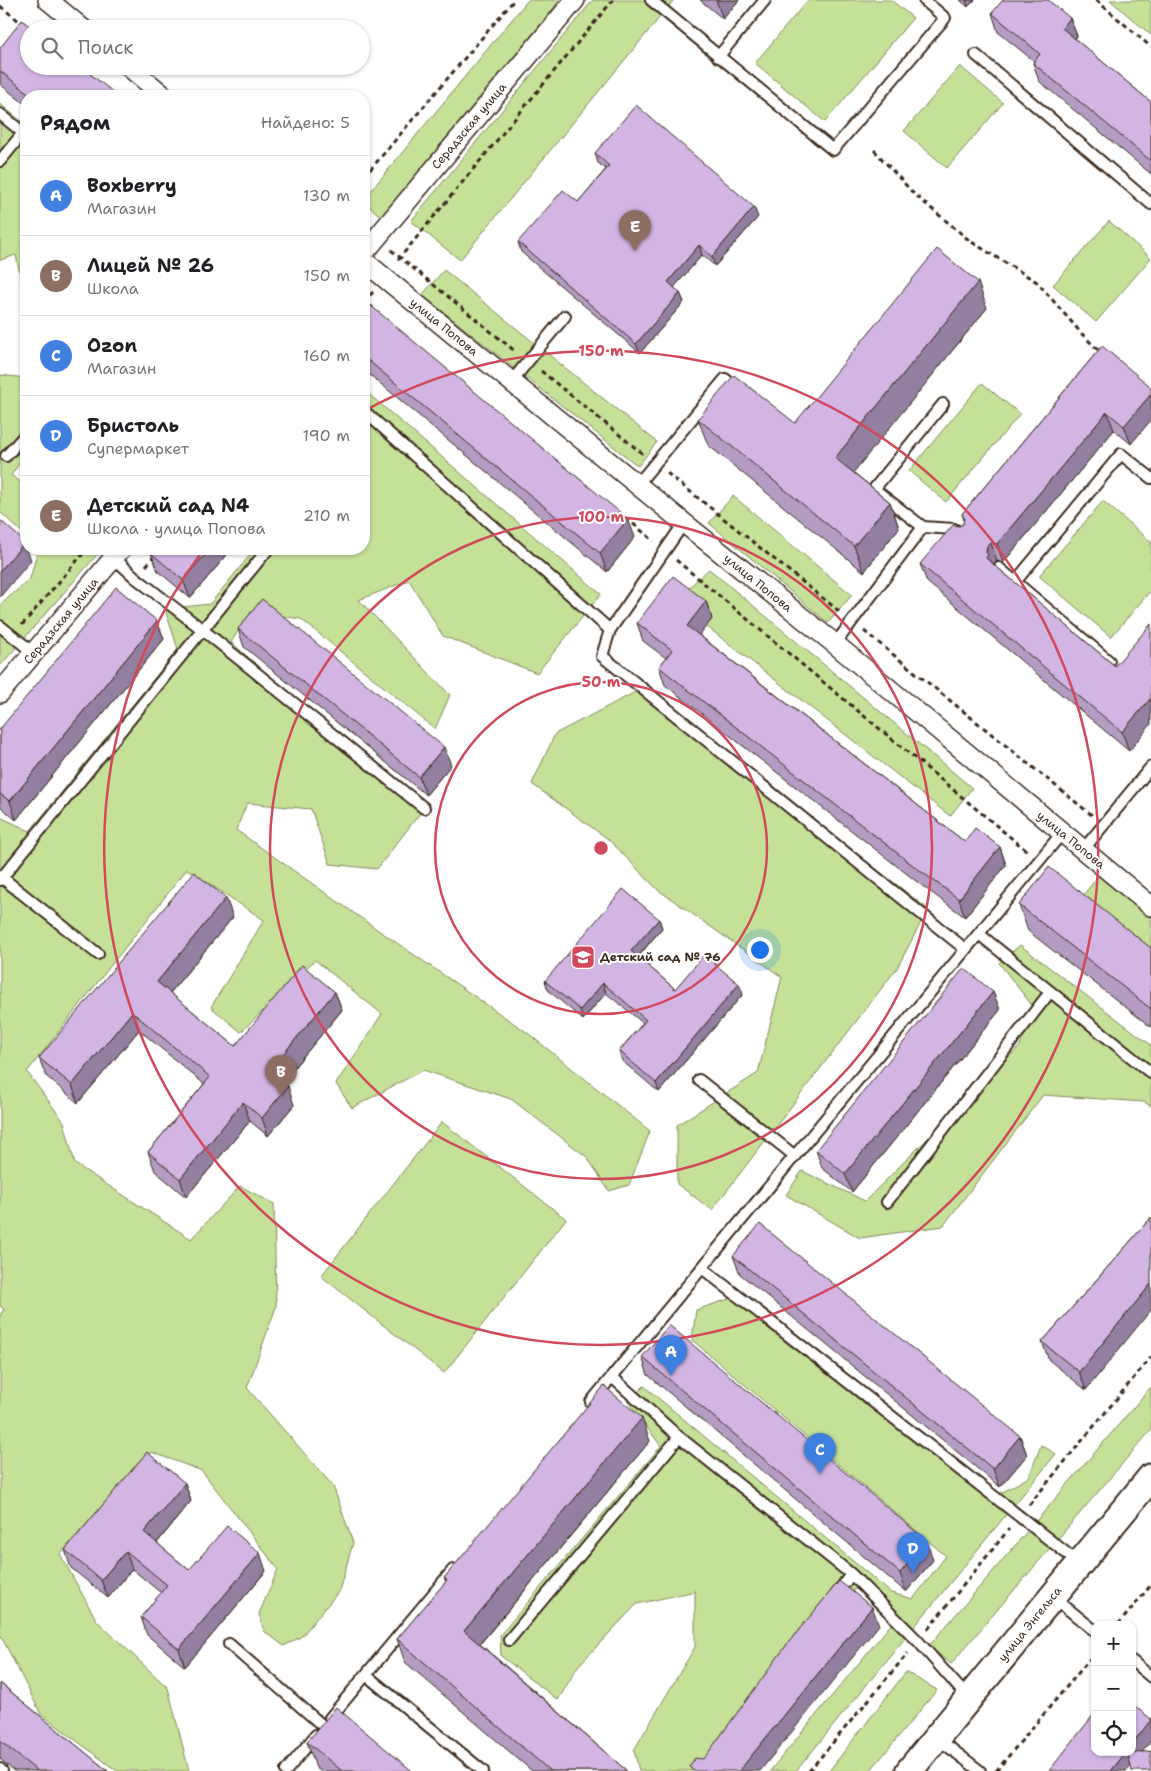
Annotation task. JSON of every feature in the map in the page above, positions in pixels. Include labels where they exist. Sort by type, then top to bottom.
[{"type":"main road","name":"улица Энгельса","points":[[909,1771],[1151,1477]]},
{"type":"street","points":[[48,0],[72,20]]},
{"type":"street","name":"Серадзская улица","points":[[370,245],[575,0]]},
{"type":"street","points":[[139,75],[157,90]]},
{"type":"street","name":"улица Попова","points":[[370,266],[637,485],[835,644],[1151,906]]},
{"type":"street","name":"Серадзская улица","points":[[0,693],[115,555]]},
{"type":"lane","points":[[651,0],[832,150],[945,18],[924,0]]},
{"type":"lane","points":[[718,57],[765,0]]},
{"type":"lane","points":[[976,55],[1151,204]]},
{"type":"lane","points":[[0,114],[20,130]]},
{"type":"lane","points":[[0,162],[20,140]]},
{"type":"lane","points":[[511,382],[565,316]]},
{"type":"lane","points":[[637,485],[725,379],[748,395]]},
{"type":"lane","points":[[943,404],[874,489],[923,527],[954,529],[964,538]]},
{"type":"lane","points":[[370,416],[610,630]]},
{"type":"lane","points":[[6,456],[20,441]]},
{"type":"lane","points":[[1015,582],[1121,454],[1151,478]]},
{"type":"lane","points":[[684,523],[610,630],[602,656],[965,949]]},
{"type":"lane","points":[[835,644],[923,527]]},
{"type":"lane","points":[[119,555],[136,578],[204,630],[424,808]]},
{"type":"lane","points":[[98,954],[1,878],[263,555]]},
{"type":"lane","points":[[999,568],[1109,660]]},
{"type":"lane","points":[[0,626],[34,653]]},
{"type":"lane","points":[[1083,850],[1151,768]]},
{"type":"lane","points":[[587,1408],[1062,833]]},
{"type":"lane","points":[[979,934],[1151,1073]]},
{"type":"lane","points":[[887,1202],[1050,992]]},
{"type":"lane","points":[[699,1080],[795,1156]]},
{"type":"lane","points":[[702,1268],[1080,1563]]},
{"type":"lane","points":[[612,1377],[679,1437],[851,1574],[918,1641],[968,1698]]},
{"type":"lane","points":[[509,1640],[679,1437]]},
{"type":"lane","points":[[286,1771],[460,1560]]},
{"type":"lane","points":[[828,1606],[851,1574]]},
{"type":"lane","points":[[1052,1597],[1091,1628]]},
{"type":"lane","points":[[229,1644],[324,1726]]},
{"type":"lane","points":[[1136,1664],[1151,1677]]},
{"type":"lane","points":[[366,1675],[483,1771]]},
{"type":"lane","points":[[937,1737],[980,1771]]},
{"type":"path","points":[[370,170],[514,0]]},
{"type":"path","points":[[613,0],[400,258],[1104,824]]},
{"type":"path","points":[[1096,0],[1151,47]]},
{"type":"path","points":[[0,6],[20,22]]},
{"type":"path","points":[[874,150],[913,193],[970,240],[1037,282],[1081,333],[1108,358]]},
{"type":"path","points":[[370,305],[380,314]]},
{"type":"path","points":[[619,512],[1039,861]]},
{"type":"path","points":[[12,636],[82,555]]},
{"type":"path","points":[[136,578],[155,555]]},
{"type":"path","points":[[809,1771],[1151,1357]]},
{"type":"path","points":[[1121,1621],[1151,1585]]},
{"type":"path","points":[[996,1771],[1091,1658]]},
{"type":"green space","points":[[528,0],[560,0],[384,219],[370,207],[370,192]]},
{"type":"green space","points":[[593,0],[674,0],[460,260],[411,221]]},
{"type":"green space","points":[[808,0],[891,0],[913,18],[825,122],[755,63]]},
{"type":"green space","points":[[1110,0],[1149,0],[1151,2],[1151,35]]},
{"type":"green space","points":[[960,66],[1003,103],[947,168],[904,131]]},
{"type":"green space","points":[[0,104],[20,120],[20,275],[16,255],[0,260]]},
{"type":"green space","points":[[1109,221],[1151,258],[1096,322],[1053,285]]},
{"type":"green space","points":[[444,270],[657,442],[638,466],[422,295]]},
{"type":"green space","points":[[0,375],[20,377],[20,462],[11,475],[20,482],[20,530],[0,512]]},
{"type":"green space","points":[[982,383],[1020,414],[946,502],[909,471]]},
{"type":"green space","points":[[370,395],[601,594],[537,673],[443,636],[409,580],[359,600],[450,695],[435,729],[301,619],[251,612],[231,642],[414,803],[424,808],[377,869],[330,864],[311,809],[247,803],[236,830],[525,1031],[650,1131],[629,1185],[609,1191],[587,1157],[511,1099],[423,1070],[352,1108],[336,1084],[382,1014],[315,960],[241,1032],[211,1007],[264,920],[187,869],[27,1072],[64,1122],[75,1164],[191,1239],[240,1186],[274,1204],[276,1307],[247,1388],[333,1486],[353,1543],[339,1591],[302,1636],[284,1646],[264,1631],[259,1614],[278,1569],[202,1471],[151,1452],[60,1554],[97,1621],[168,1688],[189,1771],[117,1771],[41,1714],[0,1634],[0,1315],[4,1309],[0,1306],[0,817],[30,831],[178,649],[165,609],[210,604],[250,555],[370,555]]},
{"type":"green space","points":[[733,496],[852,595],[828,623],[709,523]]},
{"type":"green space","points":[[1103,501],[1151,542],[1151,590],[1111,637],[1039,576]]},
{"type":"green space","points":[[36,555],[97,555],[0,666],[0,605],[30,579]]},
{"type":"green space","points":[[709,569],[972,788],[950,816],[674,601]]},
{"type":"green space","points":[[643,688],[928,909],[897,968],[712,1210],[677,1184],[677,1125],[758,1073],[782,977],[657,889],[608,839],[532,784],[555,734]]},
{"type":"green space","points":[[1100,874],[1151,917],[1151,953],[1081,898]]},
{"type":"green space","points":[[1020,945],[1151,1045],[1151,1106],[1144,1102],[1043,1095],[943,1226],[860,1238],[786,1195],[802,1171],[865,1201],[1020,1046],[1034,1008],[999,963]]},
{"type":"green space","points":[[442,1122],[566,1219],[444,1373],[321,1276]]},
{"type":"green space","points":[[744,1294],[994,1497],[1029,1477],[1041,1445],[1056,1454],[796,1771],[770,1771],[892,1623],[856,1589],[829,1598],[695,1771],[639,1771],[634,1750],[695,1647],[695,1591],[637,1604],[578,1666],[558,1700],[501,1656],[500,1635],[661,1446],[628,1402],[644,1386],[891,1593],[913,1599],[946,1556],[692,1340],[696,1310]]},
{"type":"green space","points":[[1151,1387],[1151,1430],[951,1664],[929,1646]]},
{"type":"green space","points":[[906,1672],[937,1690],[870,1771],[829,1771]]},
{"type":"building","points":[[1003,0],[1048,0],[1070,18],[1062,28],[1151,102],[1151,161],[1033,63],[1040,54],[992,13]]},
{"type":"building","points":[[20,23],[20,75],[91,75],[110,90],[24,90],[0,71],[0,48]]},
{"type":"building","points":[[636,105],[754,207],[712,257],[699,245],[668,282],[680,293],[636,344],[518,242],[563,190],[578,202],[609,166],[595,153]]},
{"type":"building","points":[[937,249],[978,282],[835,458],[890,502],[854,546],[698,419],[734,375],[795,423]]},
{"type":"building","points":[[370,305],[628,519],[600,553],[370,362]]},
{"type":"building","points":[[1102,346],[1151,387],[1151,394],[1124,426],[1107,412],[997,544],[991,543],[987,546],[986,552],[988,555],[986,558],[1115,666],[1151,624],[1151,698],[1122,732],[920,564],[953,525],[959,526],[963,524],[964,518],[962,514]]},
{"type":"building","points":[[0,520],[20,538],[20,548],[0,571]]},
{"type":"building","points":[[153,555],[205,555],[183,580]]},
{"type":"building","points":[[673,576],[706,601],[687,626],[965,842],[975,828],[1000,847],[959,899],[919,870],[659,667],[672,650],[637,623]]},
{"type":"building","points":[[116,587],[157,621],[10,801],[0,794],[0,729]]},
{"type":"building","points":[[262,599],[444,747],[419,777],[238,629]]},
{"type":"building","points":[[1049,867],[1151,948],[1151,1009],[1019,905]]},
{"type":"building","points":[[194,872],[226,898],[157,982],[235,1046],[302,965],[335,992],[269,1071],[288,1086],[262,1118],[243,1102],[180,1179],[148,1152],[210,1077],[132,1012],[72,1085],[39,1058]]},
{"type":"building","points":[[623,889],[659,919],[631,951],[675,989],[704,955],[739,984],[656,1083],[619,1051],[646,1020],[603,983],[580,1010],[545,981]]},
{"type":"building","points":[[964,968],[993,992],[845,1174],[816,1150]]},
{"type":"building","points":[[1151,1217],[1151,1284],[1079,1372],[1042,1342]]},
{"type":"building","points":[[760,1224],[1020,1436],[993,1469],[733,1256]]},
{"type":"building","points":[[669,1325],[927,1541],[900,1573],[642,1357]]},
{"type":"building","points":[[604,1386],[642,1418],[464,1631],[627,1771],[550,1771],[397,1639],[447,1580],[444,1578]]},
{"type":"building","points":[[147,1452],[185,1483],[144,1532],[189,1570],[227,1526],[260,1553],[179,1649],[141,1617],[167,1585],[126,1551],[101,1580],[65,1550]]},
{"type":"building","points":[[839,1581],[872,1607],[739,1771],[694,1771],[689,1767],[695,1758],[702,1759],[705,1757],[788,1643]]},
{"type":"building","points":[[0,1683],[108,1771],[37,1771],[0,1741]]},
{"type":"building","points":[[336,1707],[412,1771],[342,1771],[307,1742]]},
{"type":"building","points":[[1136,1707],[1151,1720],[1136,1739]]},
{"type":"building","points":[[1091,1718],[1091,1756],[1123,1756],[1111,1771],[1049,1771]]},
{"type":"building","points":[[1151,1751],[1151,1771],[1132,1771],[1128,1756],[1136,1756],[1136,1753]]},
{"type":"place","name":"Детский сад N4","points":[[635,251]]},
{"type":"place","name":"Детский сад № 76","points":[[583,957]]},
{"type":"place","name":"Лицей № 26","points":[[281,1096]]},
{"type":"place","name":"Boxberry","points":[[671,1376]]},
{"type":"place","name":"Ozon","points":[[820,1474]]},
{"type":"place","name":"Бристоль","points":[[913,1573]]}]
